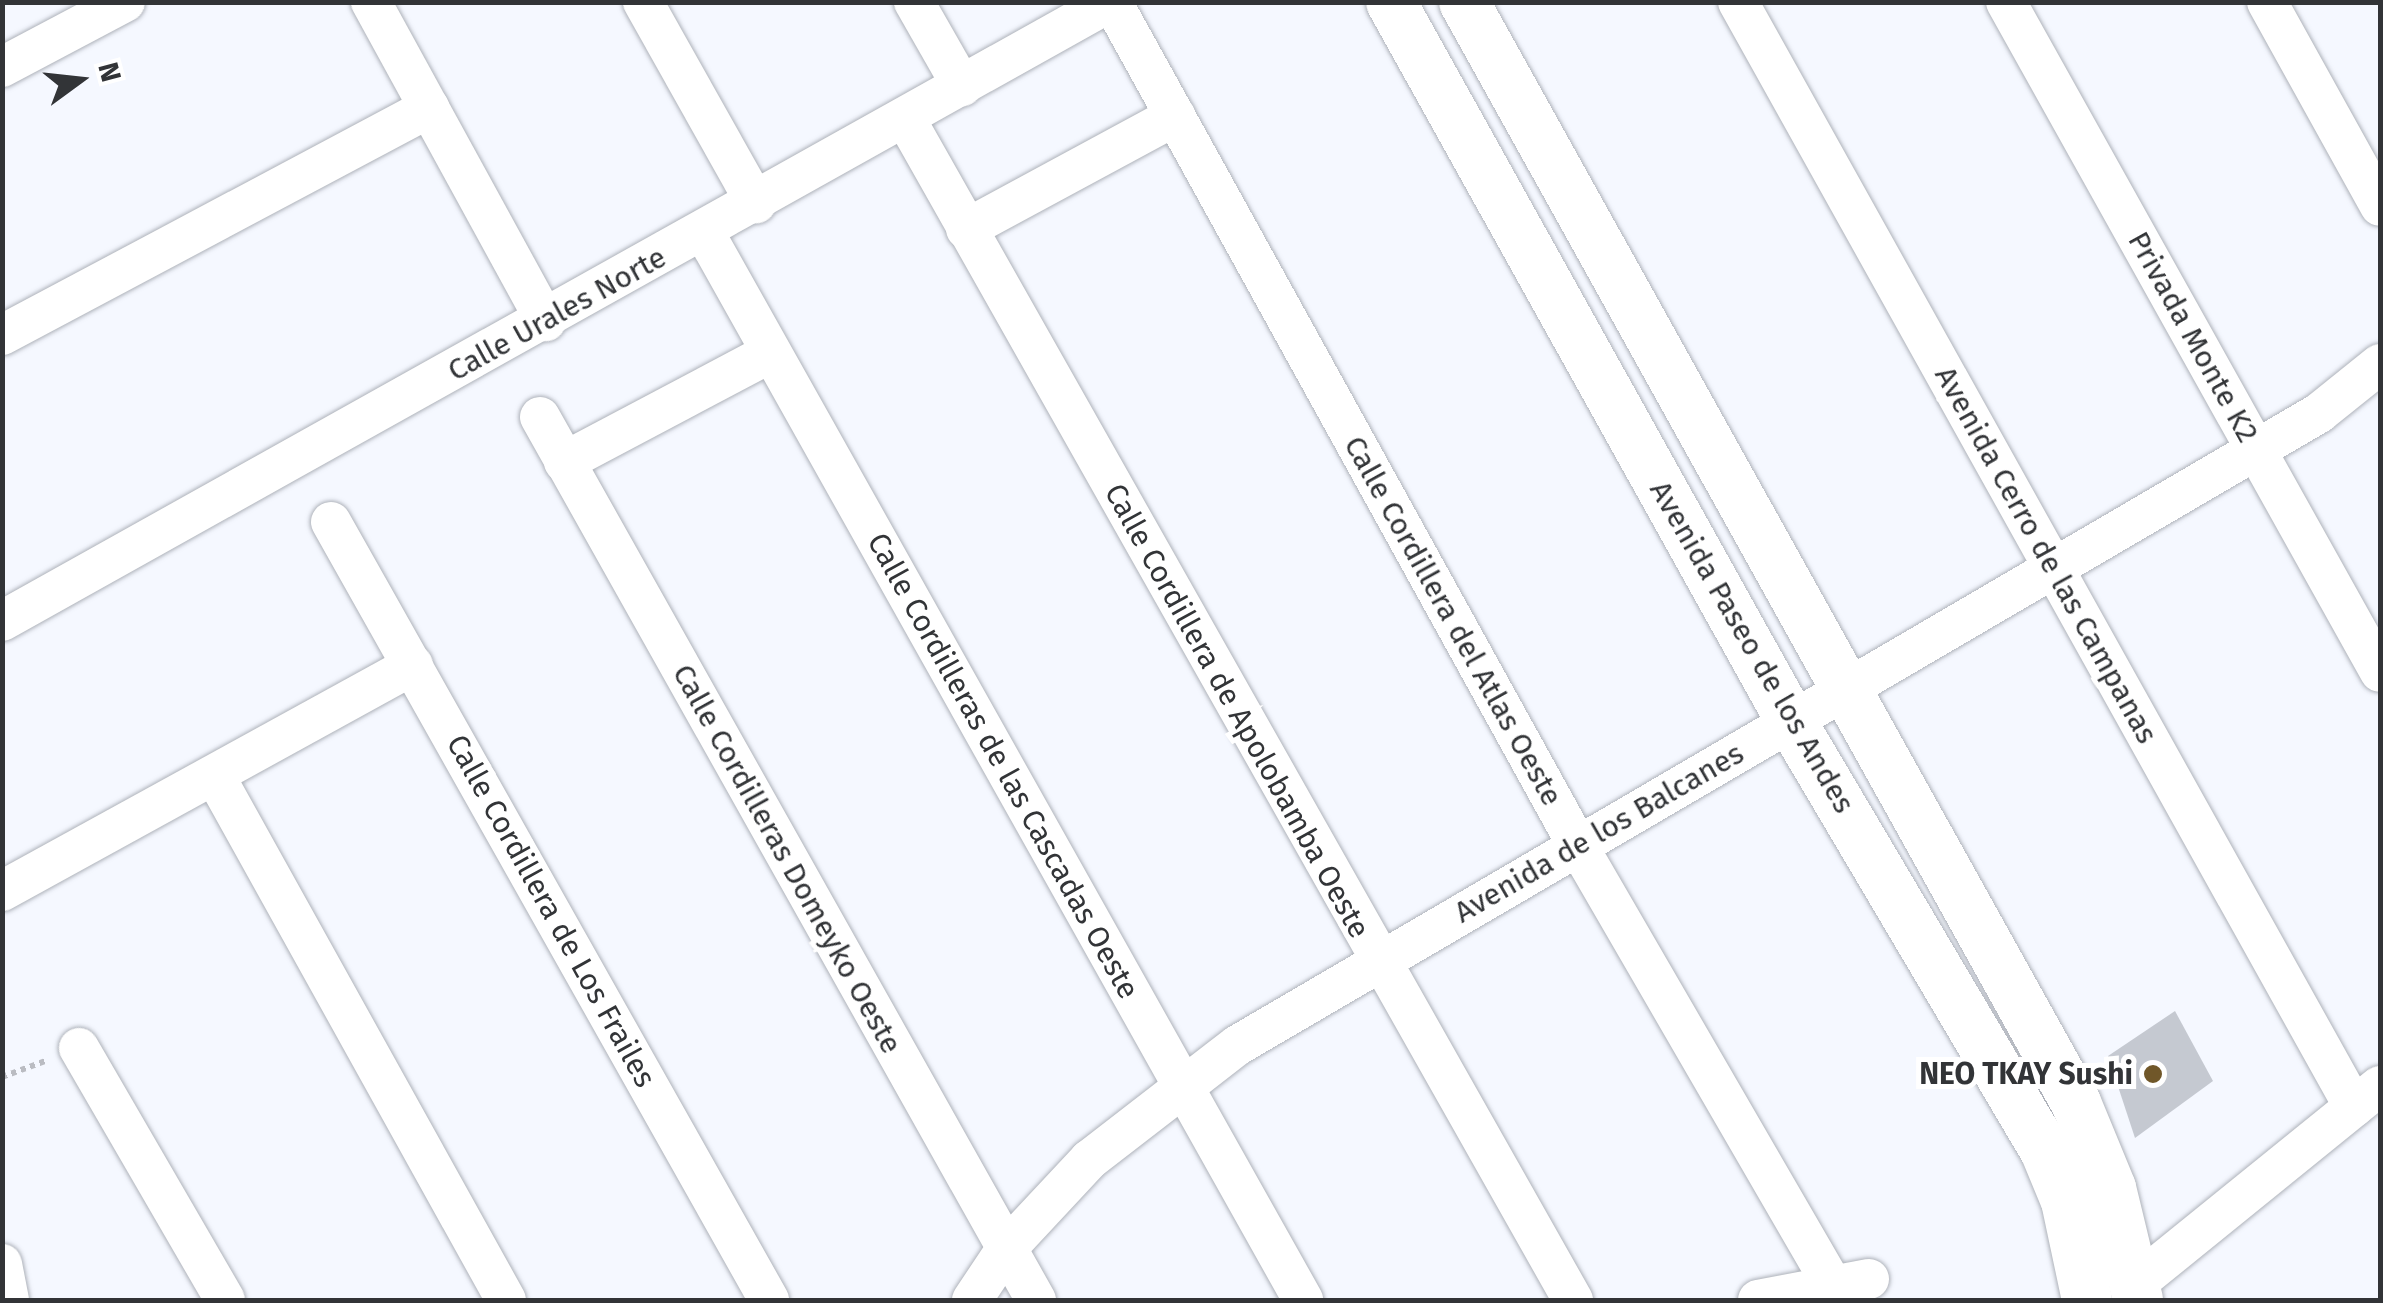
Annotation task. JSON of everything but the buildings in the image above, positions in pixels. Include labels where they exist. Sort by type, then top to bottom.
[{"type":"street","points":[[2,67],[125,2]]},
{"type":"street","points":[[371,2],[546,321]]},
{"type":"street","points":[[643,2],[756,203]]},
{"type":"street","points":[[914,2],[962,86]]},
{"type":"street","name":"Calle Urales Norte","points":[[2,621],[546,321],[1111,2]]},
{"type":"street","name":"Calle Cordillera del Atlas Oeste","points":[[1111,2],[1578,846],[1851,1282],[1758,1300]]},
{"type":"street","name":"Avenida Paseo de los Andes","points":[[1391,2],[1791,722],[2044,1148],[2066,1201],[2087,1300]]},
{"type":"street","name":"Avenida Paseo de los Andes","points":[[1464,2],[2076,1104],[2111,1188],[2136,1293]]},
{"type":"street","name":"Avenida Cerro de las Campanas","points":[[1738,2],[2053,570],[2367,1096]]},
{"type":"street","name":"Privada Monte K2","points":[[2006,2],[2380,672]]},
{"type":"street","points":[[2267,2],[2380,206]]},
{"type":"street","points":[[2,335],[429,108]]},
{"type":"street","points":[[966,229],[1175,116]]},
{"type":"street","name":"Calle Cordillera de Apolobamba Oeste","points":[[904,118],[1573,1300]]},
{"type":"street","name":"Calle Cordilleras de las Cascadas Oeste","points":[[704,232],[1303,1300]]},
{"type":"street","points":[[564,462],[770,353]]},
{"type":"street","name":"Avenida de los Balcanes","points":[[972,1300],[1006,1249],[1089,1160],[1182,1083],[1378,960],[2319,413],[2380,364]]},
{"type":"street","name":"Calle Cordilleras Domeyko Oeste","points":[[540,417],[1036,1300]]},
{"type":"street","name":"Calle Cordillera de Los Frailes","points":[[332,522],[768,1300]]},
{"type":"street","points":[[2,890],[216,778],[413,665]]},
{"type":"street","points":[[216,778],[506,1300]]},
{"type":"street","points":[[79,1048],[225,1300]]},
{"type":"street","points":[[2136,1293],[2367,1096]]},
{"type":"street","points":[[2,1264],[9,1300]]},
{"type":"place","name":"NEO TKAY Sushi","points":[[2153,1074]]}]
